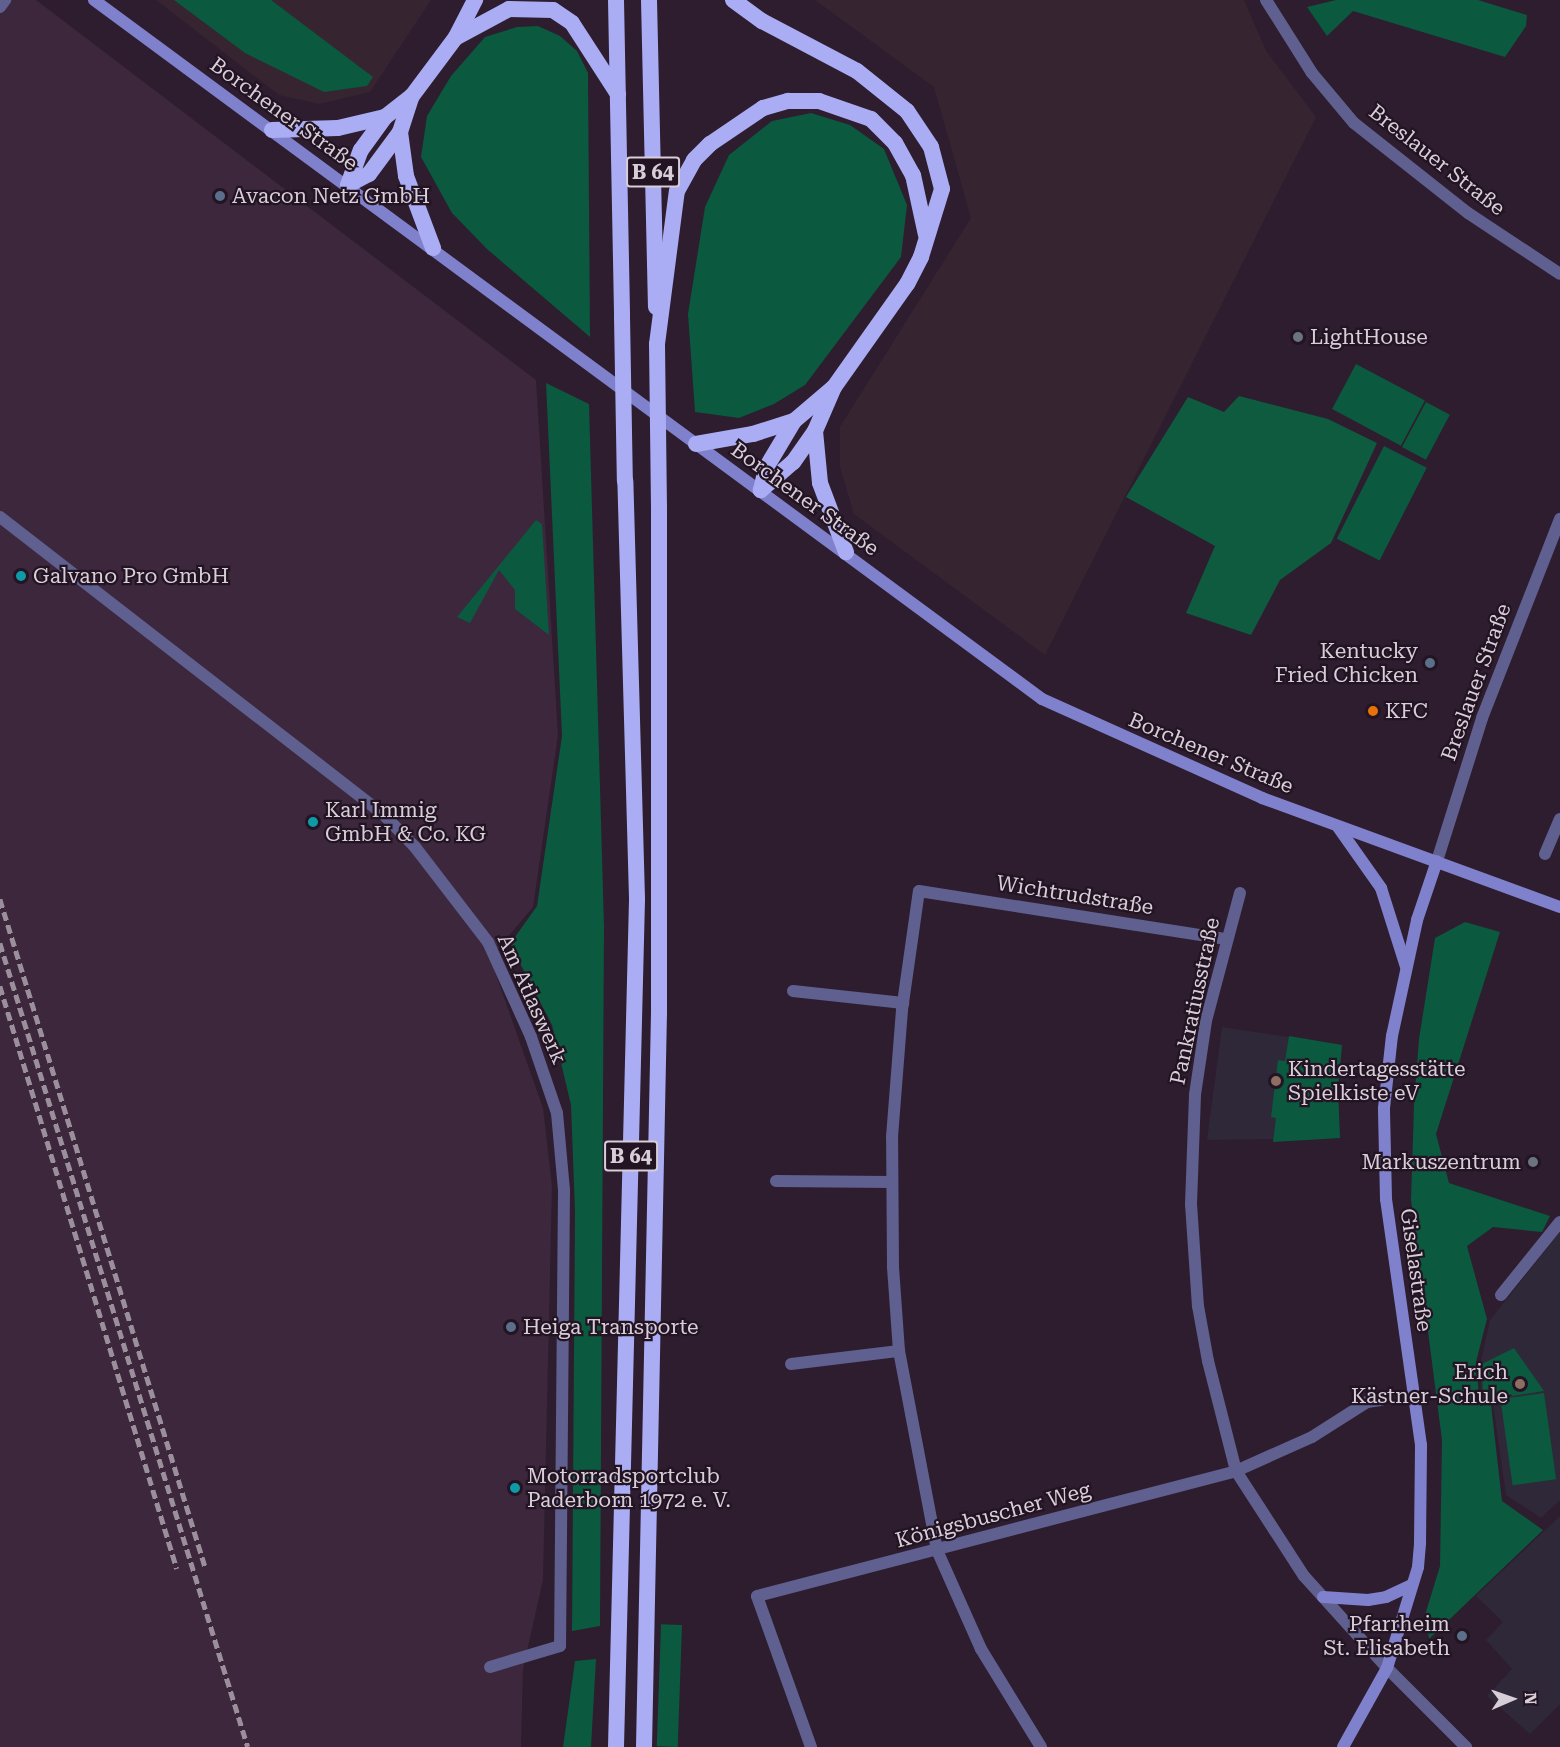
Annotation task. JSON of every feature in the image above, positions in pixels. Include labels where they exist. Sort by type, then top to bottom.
[{"type":"highway","points":[[348,185],[353,165],[385,117],[412,96],[456,37],[475,0]]},
{"type":"highway","name":"B 64","points":[[616,0],[625,481],[637,898],[616,1747]]},
{"type":"highway","name":"B 64","points":[[644,1747],[659,1013],[659,506],[649,0]]},
{"type":"highway","points":[[733,0],[762,21],[856,71],[891,96],[921,128],[938,167],[942,189],[927,240],[907,284],[834,387],[815,431],[793,462],[760,490]]},
{"type":"highway","points":[[456,37],[509,9],[553,10],[572,23],[618,95]]},
{"type":"highway","points":[[348,185],[369,174],[400,132],[412,96]]},
{"type":"highway","points":[[657,344],[677,191],[694,160],[710,144],[763,108],[788,101],[819,101],[843,106],[871,119],[895,143],[913,175],[927,240]]},
{"type":"highway","points":[[272,130],[338,128],[385,117]]},
{"type":"highway","points":[[400,132],[406,176],[433,248]]},
{"type":"highway","points":[[760,490],[766,468],[794,421],[834,387]]},
{"type":"highway","points":[[696,444],[753,434],[794,421]]},
{"type":"highway","points":[[815,431],[820,483],[846,552]]},
{"type":"main road","name":"Borchener Straße","points":[[94,0],[846,552],[1042,699],[1184,766],[1338,827],[1560,907]]},
{"type":"main road","points":[[1338,827],[1381,888],[1406,969]]},
{"type":"main road","name":"Giselastraße","points":[[1343,1747],[1387,1668],[1412,1585],[1423,1513],[1421,1445],[1386,1199],[1384,1108],[1392,1036],[1406,969],[1437,861]]},
{"type":"main road","points":[[1323,1597],[1368,1600],[1386,1597],[1412,1585]]},
{"type":"street","points":[[0,7],[5,0]]},
{"type":"street","name":"Breslauer Straße","points":[[1266,0],[1312,73],[1354,123],[1468,213],[1560,274]]},
{"type":"street","name":"Am Atlaswerk","points":[[0,518],[384,815],[415,847],[488,942],[531,1036],[557,1113],[564,1190],[560,1646],[490,1666]]},
{"type":"street","name":"Breslauer Straße","points":[[1437,861],[1482,718],[1560,519]]},
{"type":"street","points":[[1545,854],[1560,819]]},
{"type":"street","name":"Wichtrudstraße","points":[[903,1003],[919,891],[1226,939]]},
{"type":"street","name":"Pankratiusstraße","points":[[1240,893],[1206,1021],[1195,1095],[1191,1204],[1198,1306],[1208,1361],[1236,1471],[1304,1576],[1387,1668],[1466,1747]]},
{"type":"street","points":[[793,991],[903,1003],[891,1182],[899,1351],[937,1551],[981,1649],[1041,1747]]},
{"type":"street","points":[[776,1181],[891,1182]]},
{"type":"street","points":[[1501,1295],[1560,1222]]},
{"type":"street","points":[[791,1364],[899,1351]]},
{"type":"street","name":"Königsbuscher Weg","points":[[811,1747],[757,1596],[937,1551],[1236,1471],[1312,1437],[1367,1402],[1382,1400]]},
{"type":"shaded area","points":[[0,0],[36,0],[536,380],[558,735],[533,907],[490,958],[543,1108],[552,1186],[543,1580],[523,1669],[521,1747],[0,1747]]},
{"type":"shaded area","points":[[156,0],[431,0],[370,92],[319,104],[279,95]]},
{"type":"shaded area","points":[[815,0],[1244,0],[1266,51],[1316,117],[1045,655],[854,514],[840,467],[840,427],[971,218],[934,87]]},
{"type":"shaded area","name":"Kindertagesstätte Spielkiste eV","points":[[1222,1027],[1342,1045],[1338,1089],[1340,1138],[1207,1140]]},
{"type":"shaded area","name":"Erich Kästner-Schule","points":[[1560,1232],[1560,1500],[1541,1518],[1506,1495],[1493,1404],[1481,1401],[1480,1366],[1490,1320]]},
{"type":"shaded area","points":[[1560,1516],[1560,1704],[1530,1734],[1487,1696],[1512,1669],[1486,1640],[1503,1622],[1476,1596]]},
{"type":"green space","points":[[174,0],[271,0],[373,77],[367,86],[324,92],[245,53]]},
{"type":"green space","points":[[1336,0],[1478,0],[1527,15],[1526,26],[1505,57],[1353,11],[1327,36],[1307,7]]},
{"type":"green space","points":[[538,26],[560,36],[577,51],[588,73],[590,337],[487,249],[452,213],[421,157],[427,116],[451,76],[485,37],[517,27]]},
{"type":"green space","points":[[811,113],[850,125],[884,149],[907,205],[901,257],[805,385],[774,404],[739,418],[695,412],[688,314],[705,207],[729,155],[772,121]]},
{"type":"green space","points":[[1356,364],[1425,401],[1401,446],[1332,409]]},
{"type":"green space","points":[[546,383],[589,404],[604,926],[600,1626],[572,1631],[575,1212],[571,1105],[552,1025],[510,944],[537,906],[562,736]]},
{"type":"green space","points":[[1239,396],[1328,419],[1377,443],[1331,543],[1280,580],[1251,635],[1186,613],[1215,546],[1126,497],[1188,397],[1224,412]]},
{"type":"green space","points":[[1426,402],[1450,415],[1426,460],[1402,447]]},
{"type":"green space","points":[[1384,446],[1427,468],[1380,560],[1337,539]]},
{"type":"green space","points":[[536,520],[542,524],[549,635],[515,609],[515,590],[499,570],[470,623],[457,617]]},
{"type":"green space","points":[[1465,922],[1500,932],[1436,1134],[1449,1183],[1550,1216],[1542,1232],[1493,1227],[1467,1246],[1487,1319],[1476,1362],[1480,1406],[1491,1404],[1502,1501],[1543,1530],[1429,1639],[1425,1615],[1440,1566],[1442,1440],[1411,1200],[1414,1104],[1419,1039],[1435,938]]},
{"type":"green space","points":[[1289,1036],[1342,1045],[1338,1089],[1340,1138],[1273,1142],[1276,1118],[1271,1117],[1278,1060],[1285,1061]]},
{"type":"green space","points":[[1514,1348],[1544,1391],[1500,1398],[1495,1402],[1483,1401],[1482,1364]]},
{"type":"green space","points":[[1544,1393],[1556,1479],[1513,1485],[1500,1399]]},
{"type":"green space","points":[[661,1624],[682,1625],[678,1747],[657,1746]]},
{"type":"green space","points":[[596,1659],[591,1747],[563,1747],[575,1661]]},
{"type":"railway","points":[[0,899],[205,1566]]},
{"type":"railway","points":[[0,943],[248,1747]]},
{"type":"railway","points":[[0,986],[177,1569]]},
{"type":"place","name":"Avacon Netz GmbH","points":[[220,196]]},
{"type":"place","name":"LightHouse","points":[[1298,337]]},
{"type":"place","name":"Galvano Pro GmbH","points":[[21,576]]},
{"type":"place","name":"Kentucky Fried Chicken","points":[[1430,663]]},
{"type":"place","name":"KFC","points":[[1373,711]]},
{"type":"place","name":"Karl Immig GmbH & Co. KG","points":[[313,822]]},
{"type":"place","name":"Kindertagesstätte Spielkiste eV","points":[[1276,1081]]},
{"type":"place","name":"Markuszentrum","points":[[1533,1162]]},
{"type":"place","name":"Heiga Transporte","points":[[511,1327]]},
{"type":"place","name":"Erich Kästner-Schule","points":[[1520,1384]]},
{"type":"place","name":"Motorradsportclub Paderborn 1972 e. V.","points":[[515,1488]]},
{"type":"place","name":"Pfarrheim St. Elisabeth","points":[[1462,1636]]}]
